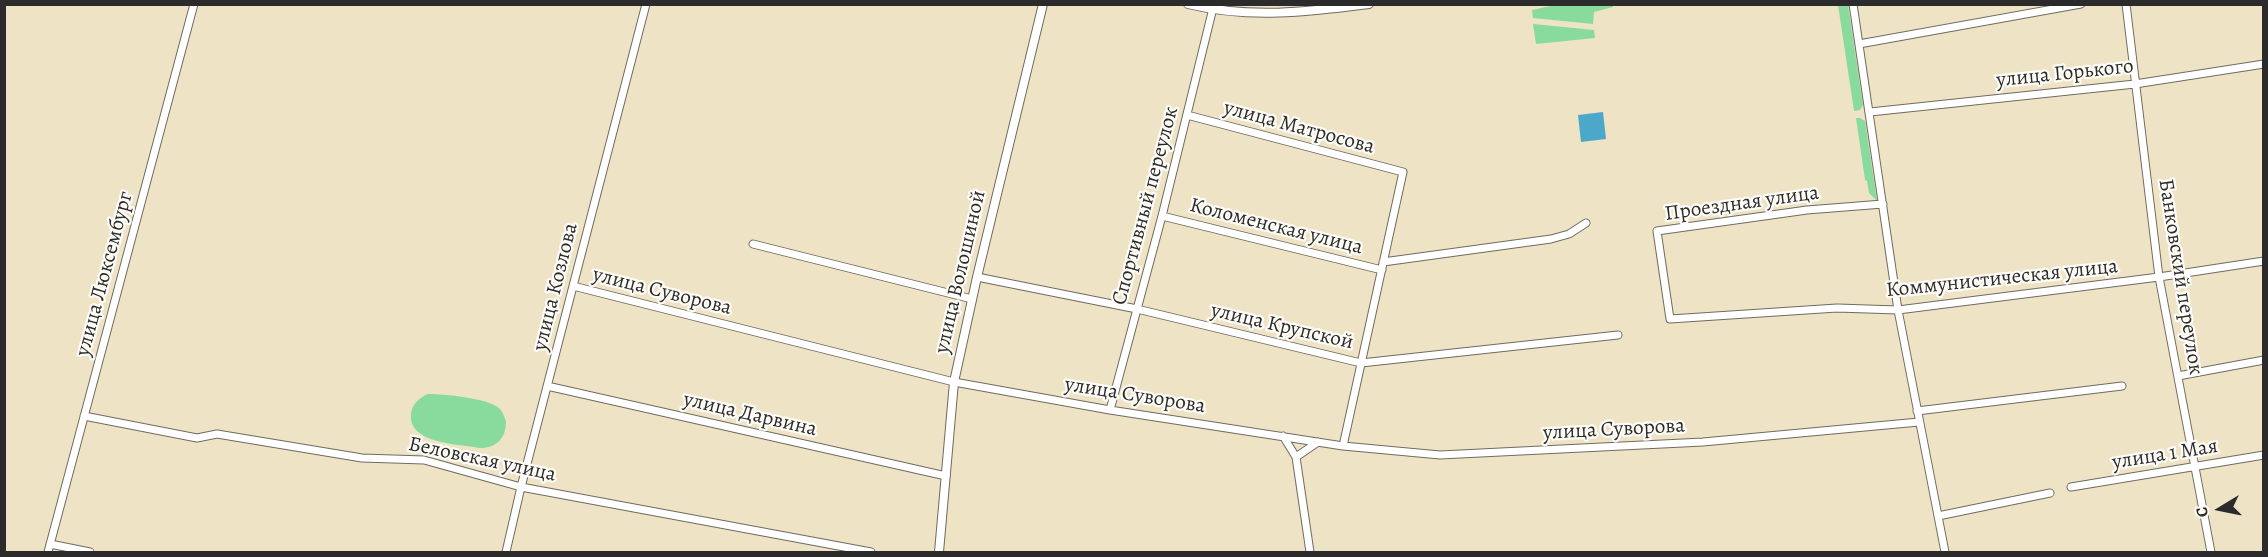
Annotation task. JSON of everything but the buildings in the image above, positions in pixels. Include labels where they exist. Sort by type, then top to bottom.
[{"type":"street","name":"улица Люксембург","points":[[48,552],[194,4]]},
{"type":"street","name":"улица Козлова","points":[[506,552],[520,487],[646,4]]},
{"type":"street","name":"улица Волошиной","points":[[939,552],[954,382],[1043,4]]},
{"type":"street","points":[[1188,4],[1254,15],[1306,12],[1369,4]]},
{"type":"street","points":[[1853,4],[1898,310],[1945,552]]},
{"type":"street","points":[[1859,44],[2081,4]]},
{"type":"street","name":"Банковский переулок","points":[[2126,4],[2159,277],[2211,552]]},
{"type":"street","name":"Спортивный переулок","points":[[1110,410],[1214,7]]},
{"type":"street","name":"улица Горького","points":[[1870,112],[2135,84],[2264,64]]},
{"type":"street","name":"улица Матросова","points":[[1187,115],[1403,172],[1382,266]]},
{"type":"street","name":"Проездная улица","points":[[1670,319],[1657,231],[1808,210],[1882,204]]},
{"type":"street","name":"Коломенская улица","points":[[1161,216],[1382,266],[1551,239],[1569,234],[1586,223]]},
{"type":"street","points":[[753,244],[972,299]]},
{"type":"street","name":"Коммунистическая улица","points":[[1670,319],[1837,308],[1898,310],[2159,277],[2264,261]]},
{"type":"street","points":[[1343,446],[1382,266]]},
{"type":"street","name":"улица Крупской","points":[[977,277],[1137,309],[1361,363],[1618,335]]},
{"type":"street","name":"улица Суворова","points":[[573,286],[954,382],[1110,410],[1343,446],[1440,455],[1703,442],[1919,422]]},
{"type":"street","points":[[2178,376],[2264,360]]},
{"type":"street","name":"улица Дарвина","points":[[547,386],[946,476]]},
{"type":"street","points":[[1917,411],[2122,386]]},
{"type":"street","name":"Беловская улица","points":[[84,416],[197,438],[217,434],[362,458],[424,460],[520,487],[871,552]]},
{"type":"street","points":[[1283,436],[1296,457],[1310,552]]},
{"type":"street","points":[[1296,457],[1318,442]]},
{"type":"street","name":"улица 1 Мая","points":[[2071,487],[2264,455]]},
{"type":"street","points":[[1938,516],[2050,493]]},
{"type":"street","points":[[50,544],[90,552]]},
{"type":"green space","points":[[1560,4],[1613,5],[1613,7],[1594,12],[1593,24],[1533,18],[1532,10]]},
{"type":"green space","points":[[1838,5],[1848,5],[1863,105],[1860,110],[1854,111]]},
{"type":"green space","points":[[1533,24],[1594,30],[1595,38],[1536,44]]},
{"type":"green space","points":[[1856,118],[1865,121],[1877,201],[1869,193],[1865,180]]},
{"type":"green space","points":[[428,394],[465,397],[499,408],[506,421],[502,437],[496,444],[480,448],[436,441],[426,437],[412,424],[411,414],[416,402]]},
{"type":"water","points":[[1603,112],[1606,139],[1581,142],[1578,115]]}]
